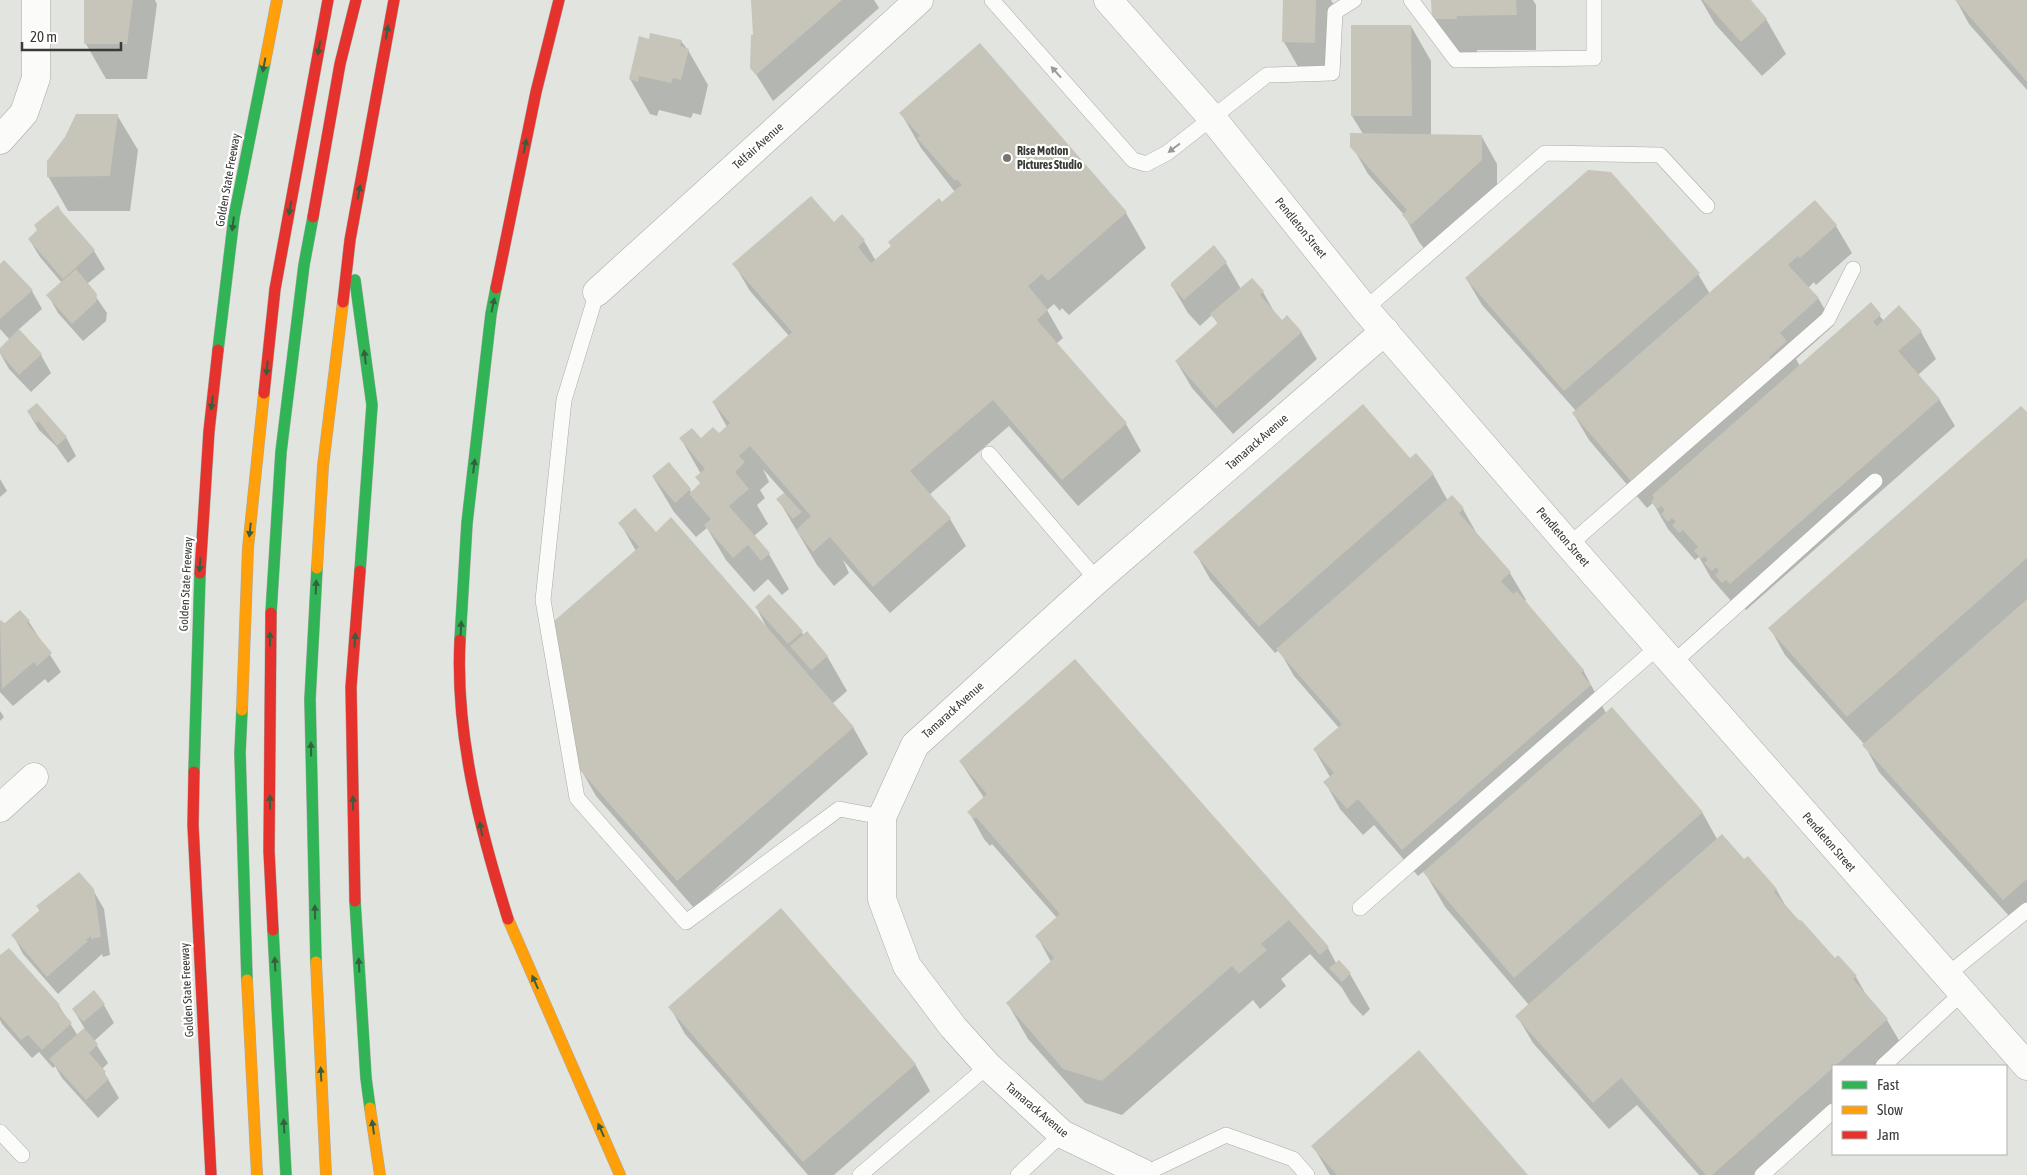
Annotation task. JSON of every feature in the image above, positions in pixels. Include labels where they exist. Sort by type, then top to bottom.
[{"type":"highway","name":"Golden State Freeway","points":[[211,1175],[193,825],[199,590],[209,431],[234,217],[278,0]]},
{"type":"highway","points":[[257,1175],[248,1025],[240,753],[248,548],[275,289],[328,0]]},
{"type":"highway","points":[[286,1175],[270,851],[270,591],[281,452],[304,265],[340,64],[356,0]]},
{"type":"highway","points":[[326,1175],[317,998],[310,698],[323,466],[350,240],[394,0]]},
{"type":"highway","points":[[559,0],[536,92],[491,314],[467,524],[458,677],[469,765],[485,846],[508,921],[620,1175]]},
{"type":"highway","points":[[350,240],[372,405],[351,687],[354,882],[365,1069],[380,1175]]},
{"type":"street","points":[[0,140],[24,113],[36,78],[36,0]]},
{"type":"street","name":"Telfair Avenue","points":[[597,292],[919,0]]},
{"type":"street","name":"Pendleton Street","points":[[1108,0],[1213,119],[1365,309],[1569,545],[2027,1066]]},
{"type":"street","name":"Tamarack Avenue","points":[[1142,1174],[1062,1134],[988,1066],[953,1027],[907,966],[882,899],[882,817],[915,745],[1097,580],[1385,331]]},
{"type":"street","points":[[0,808],[34,777]]},
{"type":"lane","points":[[992,0],[1133,160],[1146,164],[1168,153],[1267,75],[1332,73],[1335,12],[1354,0]]},
{"type":"lane","points":[[1411,0],[1456,60],[1594,58],[1594,0]]},
{"type":"lane","points":[[1365,309],[1545,153],[1660,155],[1707,206]]},
{"type":"lane","points":[[1569,545],[1828,320],[1853,269]]},
{"type":"lane","points":[[597,292],[564,400],[543,600],[577,798],[686,922],[838,809],[882,817]]},
{"type":"lane","points":[[989,454],[1097,580]]},
{"type":"lane","points":[[1360,908],[1875,480]]},
{"type":"lane","points":[[1884,1065],[1954,985],[2027,910]]},
{"type":"lane","points":[[860,1175],[988,1066]]},
{"type":"lane","points":[[1762,1175],[1832,1112]]},
{"type":"lane","points":[[0,1132],[22,1155]]},
{"type":"lane","points":[[1018,1175],[1062,1134]]},
{"type":"lane","points":[[1142,1174],[1226,1135],[1293,1159],[1307,1175]]},
{"type":"building","points":[[84,0],[133,0],[127,44],[84,44]]},
{"type":"building","points":[[751,0],[842,0],[756,75],[750,68],[751,35],[753,35]]},
{"type":"building","points":[[1283,0],[1316,0],[1315,43],[1282,42]]},
{"type":"building","points":[[1431,0],[1516,0],[1517,15],[1457,16],[1457,19],[1432,19]]},
{"type":"building","points":[[1703,0],[1751,0],[1767,19],[1741,42]]},
{"type":"building","points":[[1955,0],[2027,0],[2027,82]]},
{"type":"building","points":[[1351,25],[1411,25],[1412,116],[1351,116]]},
{"type":"building","points":[[650,33],[682,40],[680,46],[689,49],[681,80],[673,78],[671,83],[639,76],[638,82],[629,79],[639,36],[649,39]]},
{"type":"building","points":[[980,43],[1127,212],[1048,281],[1042,274],[1028,286],[1048,310],[1037,320],[1127,423],[1062,480],[993,400],[910,471],[951,518],[873,587],[830,537],[813,552],[796,530],[811,516],[750,446],[739,456],[745,462],[735,472],[749,489],[729,506],[770,553],[761,561],[748,545],[733,558],[704,525],[711,519],[689,494],[700,483],[695,477],[705,469],[679,438],[692,428],[701,438],[713,427],[719,433],[730,423],[712,402],[792,332],[732,264],[811,196],[834,222],[842,214],[865,240],[858,247],[871,263],[891,246],[888,242],[939,198],[942,202],[962,185],[957,179],[955,181],[917,138],[920,136],[899,113]]},
{"type":"building","points":[[76,114],[118,114],[110,176],[47,177],[47,161],[65,137]]},
{"type":"building","points":[[1350,133],[1482,135],[1482,160],[1411,225],[1402,215],[1407,210],[1350,147]]},
{"type":"building","points":[[1588,170],[1611,172],[1700,273],[1564,391],[1465,278]]},
{"type":"building","points":[[1815,200],[1837,225],[1800,258],[1798,256],[1788,265],[1819,298],[1780,333],[1787,341],[1769,357],[1771,359],[1631,481],[1572,413]]},
{"type":"building","points":[[58,205],[95,250],[63,279],[28,239],[37,230],[34,225]]},
{"type":"building","points":[[1214,245],[1227,262],[1184,300],[1171,286],[1171,283]]},
{"type":"building","points":[[4,260],[33,290],[0,319],[0,264]]},
{"type":"building","points":[[76,269],[97,294],[96,302],[72,324],[46,295]]},
{"type":"building","points":[[1252,278],[1264,291],[1260,295],[1282,320],[1287,315],[1302,332],[1216,408],[1175,361],[1218,323],[1210,314]]},
{"type":"building","points":[[1871,302],[1881,314],[1873,322],[1877,326],[1899,305],[1922,331],[1898,351],[1940,399],[1730,584],[1726,580],[1722,583],[1715,575],[1719,571],[1716,567],[1712,571],[1704,563],[1708,560],[1704,556],[1701,559],[1694,551],[1698,547],[1683,530],[1679,533],[1672,525],[1676,522],[1672,518],[1668,522],[1661,514],[1665,510],[1661,506],[1658,509],[1651,502],[1654,498],[1652,495]]},
{"type":"building","points":[[19,329],[42,354],[19,375],[0,353],[0,348]]},
{"type":"building","points":[[37,403],[67,437],[57,446],[39,421],[36,423],[27,411]]},
{"type":"building","points":[[1363,404],[1410,458],[1416,453],[1434,474],[1259,627],[1193,552]]},
{"type":"building","points":[[2021,406],[2027,412],[2027,558],[1847,717],[1768,628]]},
{"type":"building","points":[[669,462],[691,489],[675,503],[652,476]]},
{"type":"building","points":[[784,493],[802,512],[793,519],[776,499]]},
{"type":"building","points":[[1452,495],[1464,508],[1459,513],[1511,572],[1501,581],[1513,594],[1517,591],[1584,670],[1581,673],[1591,685],[1402,850],[1358,799],[1347,809],[1323,782],[1334,773],[1313,749],[1342,724],[1276,649]]},
{"type":"building","points":[[635,508],[656,532],[671,517],[854,727],[677,881],[579,769],[553,622],[639,547],[618,523]]},
{"type":"building","points":[[769,594],[803,631],[788,644],[755,607]]},
{"type":"building","points":[[2027,599],[2027,879],[2003,900],[1862,745]]},
{"type":"building","points":[[20,610],[30,621],[27,623],[52,653],[37,666],[34,662],[2,689],[0,620],[5,623]]},
{"type":"building","points":[[807,631],[828,656],[811,670],[790,646]]},
{"type":"building","points":[[1075,659],[1329,947],[1320,955],[1289,920],[1261,944],[1267,950],[1239,974],[1232,966],[1102,1081],[1063,1069],[1006,1003],[1054,958],[1035,936],[1060,914],[976,817],[974,819],[967,812],[987,794],[959,761]]},
{"type":"building","points":[[1612,707],[1703,812],[1514,978],[1423,872]]},
{"type":"building","points":[[1722,834],[1744,859],[1748,856],[1777,889],[1774,892],[1796,917],[1801,920],[1835,958],[1838,955],[1857,976],[1853,979],[1888,1019],[1836,1065],[1832,1065],[1832,1069],[1712,1175],[1706,1175],[1621,1078],[1593,1103],[1515,1016]]},
{"type":"building","points":[[79,872],[94,889],[101,937],[91,939],[91,936],[86,940],[88,941],[47,977],[11,935],[40,910],[36,906]]},
{"type":"building","points":[[781,908],[916,1064],[803,1162],[668,1007]]},
{"type":"building","points":[[9,948],[60,1005],[58,1007],[72,1023],[42,1050],[28,1035],[21,1040],[0,1016],[0,955]]},
{"type":"building","points":[[1339,960],[1351,973],[1342,982],[1329,968]]},
{"type":"building","points":[[94,990],[105,1004],[83,1022],[72,1009]]},
{"type":"building","points":[[84,1028],[98,1044],[89,1053],[106,1072],[104,1074],[109,1079],[86,1100],[49,1059]]},
{"type":"building","points":[[1419,1050],[1528,1175],[1337,1175],[1311,1146]]},
{"type":"traffic: fast","points":[[218,350],[234,217],[265,62]]},
{"type":"traffic: fast","points":[[271,613],[281,452],[304,265],[313,217]]},
{"type":"traffic: fast","points":[[355,280],[372,405],[360,571]]},
{"type":"traffic: fast","points":[[460,640],[467,523],[491,314],[496,288]]},
{"type":"traffic: fast","points":[[316,962],[310,699],[317,568]]},
{"type":"traffic: fast","points":[[194,772],[200,573]]},
{"type":"traffic: fast","points":[[242,710],[240,753],[247,980]]},
{"type":"traffic: fast","points":[[355,901],[366,1078],[370,1108]]},
{"type":"traffic: fast","points":[[273,930],[286,1175]]},
{"type":"traffic: slow","points":[[265,62],[277,0]]},
{"type":"traffic: slow","points":[[317,568],[323,466],[343,302]]},
{"type":"traffic: slow","points":[[242,710],[248,548],[264,393]]},
{"type":"traffic: slow","points":[[508,919],[620,1175]]},
{"type":"traffic: slow","points":[[316,962],[326,1175]]},
{"type":"traffic: slow","points":[[247,980],[257,1175]]},
{"type":"traffic: slow","points":[[370,1108],[380,1175]]},
{"type":"traffic: jam","points":[[264,393],[275,289],[328,0]]},
{"type":"traffic: jam","points":[[313,217],[340,64],[356,0]]},
{"type":"traffic: jam","points":[[343,302],[350,240],[394,0]]},
{"type":"traffic: jam","points":[[496,288],[536,92],[559,0]]},
{"type":"traffic: jam","points":[[200,573],[209,431],[218,350]]},
{"type":"traffic: jam","points":[[355,901],[351,687],[360,571]]},
{"type":"traffic: jam","points":[[271,613],[269,851],[273,930]]},
{"type":"traffic: jam","points":[[460,640],[461,711],[472,781],[488,851],[508,919]]},
{"type":"traffic: jam","points":[[194,772],[193,825],[211,1175]]},
{"type":"place","name":"Rise Motion Pictures Studio","points":[[1007,158]]}]
